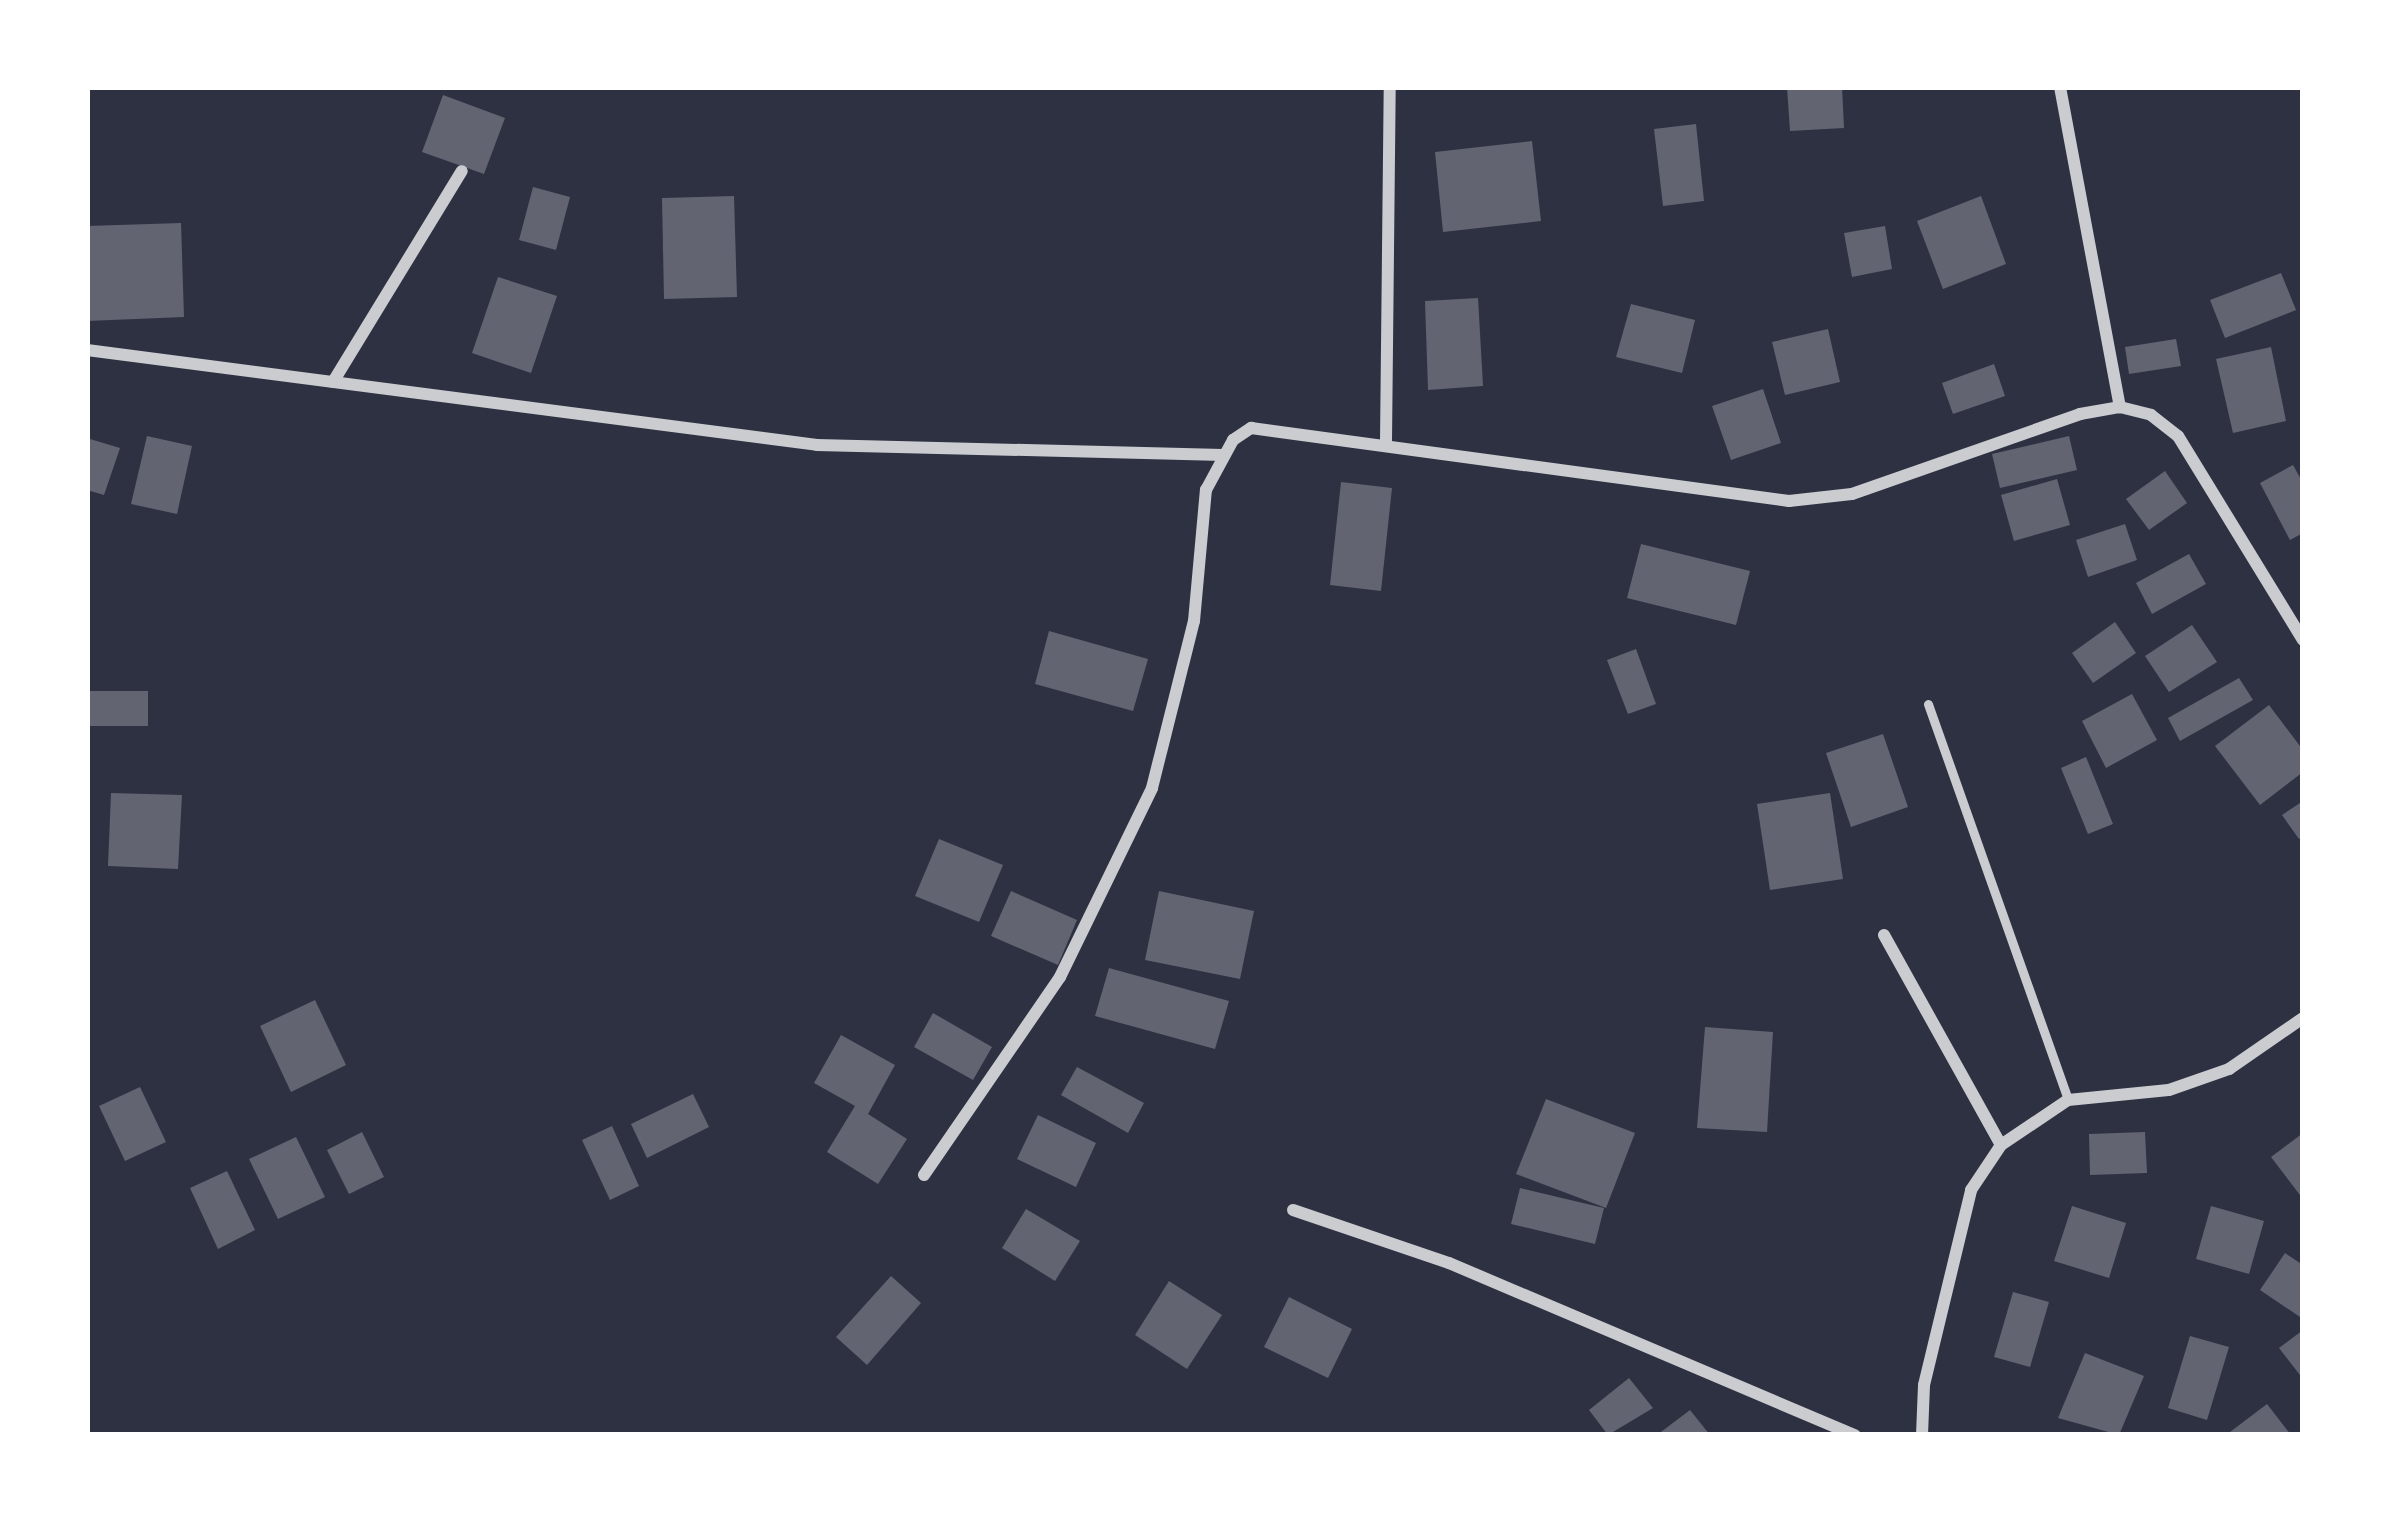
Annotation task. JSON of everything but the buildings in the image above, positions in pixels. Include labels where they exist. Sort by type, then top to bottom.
[{"type":"street","points":[[1386,442],[1390,87]]},
{"type":"street","points":[[2060,87],[2120,407]]},
{"type":"street","points":[[333,382],[462,170]]},
{"type":"street","points":[[87,350],[817,445],[1223,455]]},
{"type":"street","points":[[924,1175],[1060,977],[1152,788],[1194,621],[1207,490],[1223,455],[1251,428],[1269,424],[1789,501],[1852,494],[2080,414],[2120,407],[2150,415],[2178,436],[2303,640]]},
{"type":"street","points":[[1884,935],[2001,1145]]},
{"type":"street","points":[[1922,1435],[1924,1385],[1971,1190],[2001,1145],[2068,1100],[2169,1090],[2229,1069],[2303,1018]]},
{"type":"street","points":[[1293,1210],[1449,1263],[1855,1435]]},
{"type":"lane","points":[[1928,704],[2068,1100]]}]
